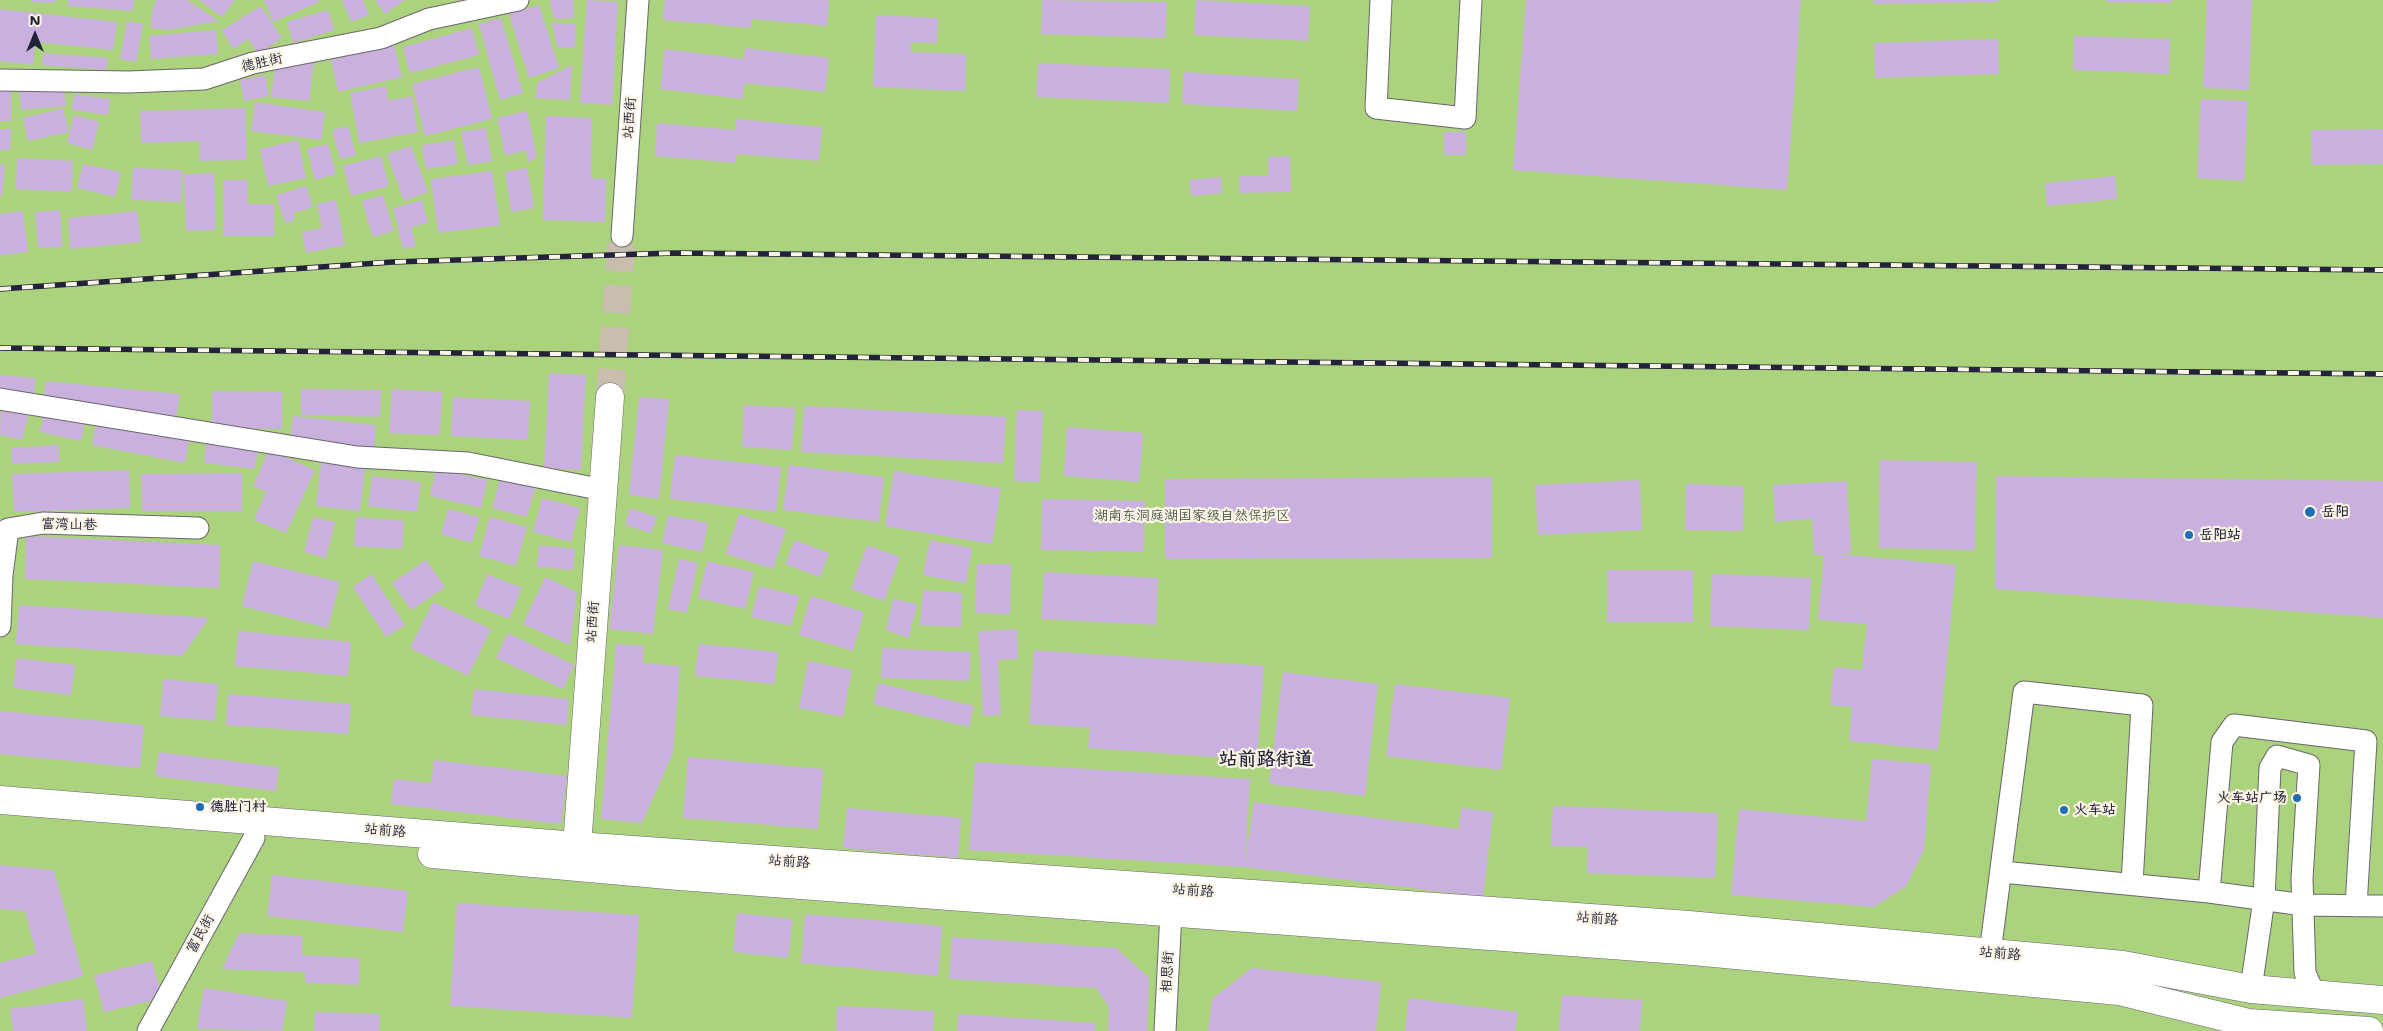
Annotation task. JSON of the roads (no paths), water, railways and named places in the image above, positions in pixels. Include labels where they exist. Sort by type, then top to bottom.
[{"type":"main road","name":"站西街","points":[[577,846],[610,397]]},
{"type":"main road","name":"站前路","points":[[0,800],[577,846],[1690,926],[2123,965],[2252,989],[2383,1000]]},
{"type":"main road","name":"站前路","points":[[0,817],[679,876],[1692,950],[2109,990],[2221,1023],[2249,1027],[2369,1031]]},
{"type":"main road","points":[[2249,1027],[2252,989]]},
{"type":"main road","points":[[2314,995],[2325,1029]]},
{"type":"street","name":"德胜街","points":[[0,80],[129,82],[204,79],[253,63],[381,38],[429,19],[518,0]]},
{"type":"street","name":"站西街","points":[[622,236],[638,0]]},
{"type":"street","points":[[1381,0],[1376,108],[1465,118],[1471,0]]},
{"type":"street","points":[[0,400],[357,457],[468,463],[603,490]]},
{"type":"street","name":"富湾山巷","points":[[0,626],[2,575],[8,529],[42,523],[198,528]]},
{"type":"street","points":[[1990,953],[2024,692],[2142,705],[2132,884]]},
{"type":"street","points":[[2209,887],[2222,742],[2234,724],[2366,741],[2356,899]]},
{"type":"street","points":[[2252,989],[2264,895],[2270,768],[2276,756],[2309,765],[2302,880],[2305,973],[2314,995]]},
{"type":"street","name":"富民街","points":[[148,1031],[254,838]]},
{"type":"street","points":[[2002,872],[2132,884],[2209,887],[2303,901],[2356,899],[2383,893]]},
{"type":"street","points":[[2356,899],[2383,906]]},
{"type":"street","name":"相思街","points":[[1165,1031],[1171,912]]},
{"type":"tunnel","points":[[610,397],[622,236]]},
{"type":"railway","points":[[0,289],[393,262],[675,253],[2383,270]]},
{"type":"railway","points":[[0,348],[2383,374]]},
{"type":"place","name":"岳阳","points":[[2310,512]]},
{"type":"place","name":"岳阳站","points":[[2189,535]]},
{"type":"place","name":"火车站广场","points":[[2297,798]]},
{"type":"place","name":"德胜门村","points":[[200,807]]},
{"type":"place","name":"火车站","points":[[2064,810]]},
{"type":"district","name":"站前路街道","points":[[1266,760]]},
{"type":"park label","name":"湖南东洞庭湖国家级自然保护区","points":[[1192,516]]}]
